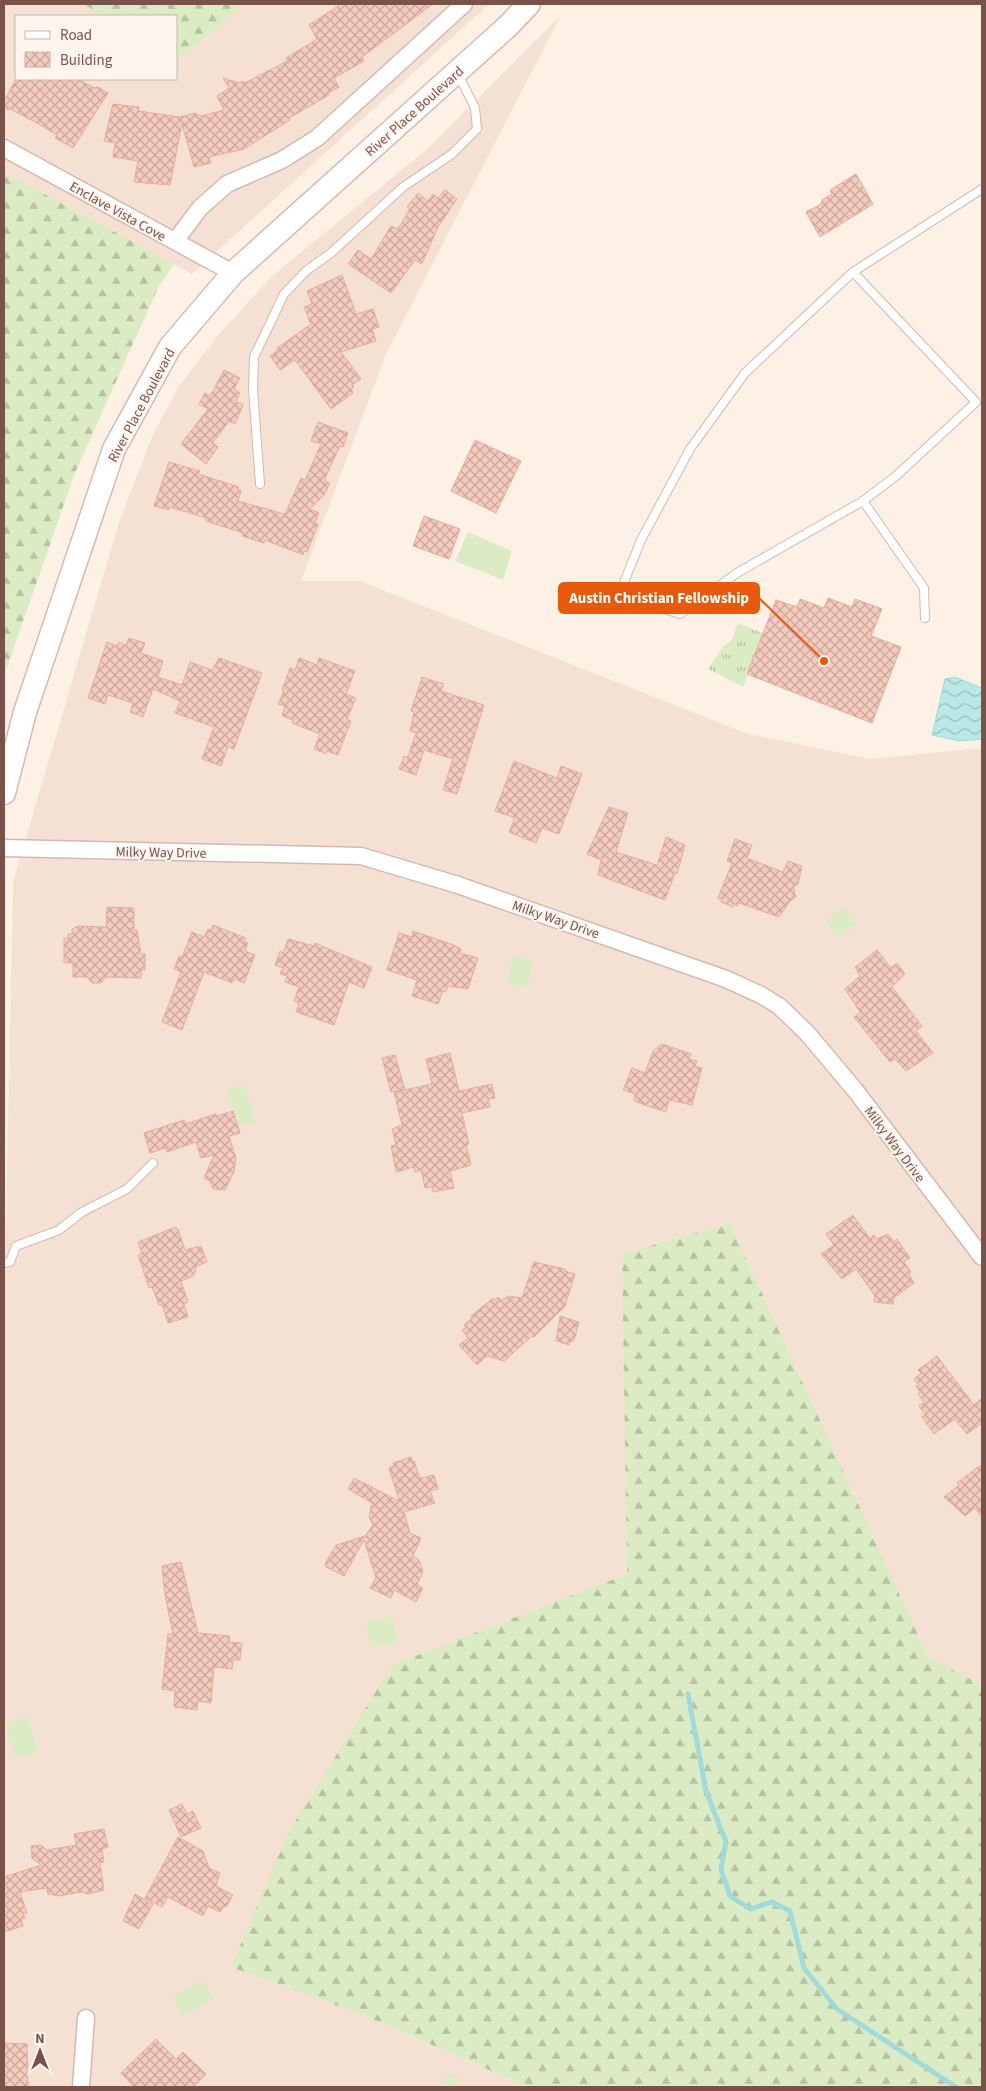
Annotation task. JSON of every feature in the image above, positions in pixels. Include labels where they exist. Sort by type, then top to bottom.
[{"type":"street","points":[[175,241],[200,208],[227,184],[282,160],[317,138],[464,4]]},
{"type":"street","name":"River Place Boulevard","points":[[4,793],[28,703],[114,448],[170,347],[233,273],[457,72],[529,4]]},
{"type":"street","name":"Enclave Vista Cove","points":[[4,148],[233,273]]},
{"type":"street","name":"Milky Way Drive","points":[[4,848],[361,856],[458,885],[726,979],[762,995],[778,1006],[807,1033],[855,1090],[982,1257]]},
{"type":"street","points":[[81,2087],[86,2018]]},
{"type":"lane","points":[[260,484],[253,389],[254,357],[268,326],[284,294],[306,271],[331,252],[403,187],[452,154],[477,129],[474,108],[457,72]]},
{"type":"lane","points":[[853,272],[976,402],[896,476],[863,501],[737,573],[680,614],[619,595],[641,540],[690,449],[745,373],[853,272],[982,189]]},
{"type":"lane","points":[[863,501],[924,588],[925,618]]},
{"type":"lane","points":[[4,1263],[10,1262],[16,1246],[59,1230],[82,1212],[127,1189],[153,1163]]},
{"type":"shaded area","points":[[4,4],[84,4],[100,15],[15,15],[15,80],[178,80],[178,59],[245,4],[489,4],[192,274],[4,172]]},
{"type":"shaded area","points":[[561,15],[386,354],[301,581],[360,581],[748,734],[870,759],[982,748],[982,1685],[928,1658],[730,1223],[623,1254],[627,1574],[392,1665],[231,1966],[361,2014],[528,2087],[4,2087],[4,1318],[13,882],[119,522],[154,432],[179,386],[221,332],[271,277],[427,149]]},
{"type":"green space","points":[[84,4],[245,4],[178,59],[178,15],[100,15]]},
{"type":"green space","points":[[4,172],[174,264],[158,288],[75,473],[4,676]]},
{"type":"green space","points":[[468,532],[512,551],[503,580],[455,561]]},
{"type":"green space","points":[[738,623],[765,634],[743,687],[708,669],[723,646],[731,641]]},
{"type":"green space","points":[[843,907],[857,924],[839,938],[825,921]]},
{"type":"green space","points":[[513,956],[533,960],[527,987],[506,983]]},
{"type":"green space","points":[[244,1084],[256,1122],[239,1127],[227,1089]]},
{"type":"green space","points":[[730,1223],[928,1657],[982,1685],[982,2087],[528,2087],[361,2014],[231,1967],[287,1835],[392,1665],[627,1574],[622,1254]]},
{"type":"green space","points":[[392,1617],[397,1642],[371,1648],[365,1623]]},
{"type":"green space","points":[[28,1717],[38,1752],[15,1758],[5,1723]]},
{"type":"green space","points":[[203,1980],[214,1999],[183,2016],[172,1997]]},
{"type":"green space","points":[[449,2072],[462,2080],[457,2087],[440,2087]]},
{"type":"water","points":[[955,677],[982,688],[982,739],[960,741],[932,735],[945,679]]},
{"type":"building","points":[[341,4],[433,4],[362,57],[364,61],[334,78],[339,87],[328,93],[329,95],[289,118],[290,120],[244,149],[209,157],[211,163],[194,167],[182,124],[170,185],[134,182],[138,161],[113,157],[115,143],[104,141],[113,104],[139,107],[139,111],[179,117],[195,113],[201,116],[224,110],[217,96],[229,88],[223,78],[239,83],[243,81],[245,83],[287,61],[286,58],[317,39],[309,25]]},
{"type":"building","points":[[15,80],[80,80],[108,93],[73,148],[55,138],[57,135],[35,122],[10,109],[4,110],[4,101]]},
{"type":"building","points":[[856,174],[873,204],[820,237],[806,212],[821,204],[822,200],[832,194],[830,190]]},
{"type":"building","points":[[445,190],[457,199],[438,227],[422,264],[415,260],[391,293],[348,264],[358,250],[371,259],[391,226],[398,229],[410,209],[407,207],[418,193],[428,201],[433,194],[438,198]]},
{"type":"building","points":[[342,275],[356,314],[373,309],[379,327],[372,329],[376,341],[341,352],[361,379],[352,385],[354,387],[351,389],[353,393],[331,409],[295,360],[280,370],[270,356],[278,350],[277,348],[311,324],[304,307],[312,304],[307,291]]},
{"type":"building","points":[[224,370],[240,378],[234,389],[240,393],[236,401],[243,405],[235,424],[229,421],[213,443],[218,447],[206,464],[181,444],[208,409],[199,404],[205,393],[210,396]]},
{"type":"building","points":[[318,422],[348,433],[343,447],[340,446],[326,476],[325,481],[330,483],[324,495],[310,509],[319,513],[315,523],[318,524],[307,552],[304,551],[303,555],[265,540],[264,543],[242,536],[243,533],[206,521],[206,518],[170,507],[169,510],[154,506],[169,462],[200,471],[198,474],[239,487],[238,490],[241,491],[238,501],[285,514],[301,478],[305,480],[321,444],[311,441]]},
{"type":"building","points":[[475,440],[521,461],[496,513],[451,491]]},
{"type":"building","points":[[424,516],[460,529],[449,559],[413,546]]},
{"type":"building","points":[[828,598],[852,607],[855,599],[882,609],[871,636],[901,647],[872,723],[747,674],[776,600],[797,607],[800,599],[824,608]]},
{"type":"building","points":[[129,638],[145,643],[141,653],[163,661],[158,677],[182,685],[190,662],[212,670],[219,658],[262,673],[234,749],[228,747],[221,766],[202,759],[214,727],[175,713],[180,701],[153,689],[143,717],[130,712],[133,703],[108,695],[105,704],[88,698],[107,642],[117,646],[119,642],[126,645]]},
{"type":"building","points":[[299,658],[317,665],[319,658],[355,671],[346,694],[356,698],[347,719],[351,721],[338,755],[327,751],[326,754],[314,749],[320,734],[292,723],[293,720],[282,716],[285,706],[278,704],[284,691],[282,690],[290,668],[295,670]]},
{"type":"building","points":[[422,677],[444,684],[441,691],[484,705],[457,794],[443,790],[453,759],[424,750],[416,775],[399,769],[404,756],[408,757],[416,733],[410,731],[414,712],[411,711]]},
{"type":"building","points":[[514,761],[557,778],[561,766],[582,774],[559,834],[542,828],[536,843],[509,832],[515,818],[495,811]]},
{"type":"building","points":[[609,807],[628,813],[616,852],[657,865],[666,837],[685,845],[677,874],[675,873],[665,900],[598,875],[601,860],[587,854]]},
{"type":"building","points":[[735,839],[752,845],[747,858],[783,872],[788,861],[802,866],[798,884],[793,887],[796,897],[790,901],[779,917],[739,903],[738,906],[734,904],[733,907],[721,902],[722,900],[718,898],[732,863],[727,861]]},
{"type":"building","points":[[107,907],[134,908],[134,930],[137,930],[141,954],[145,954],[145,970],[141,970],[141,978],[106,977],[101,983],[92,983],[87,977],[73,977],[73,963],[64,963],[64,938],[68,938],[68,934],[72,934],[72,929],[78,926],[106,927]]},
{"type":"building","points":[[213,925],[246,938],[244,942],[248,943],[245,951],[255,955],[244,983],[234,979],[232,983],[204,972],[182,1030],[162,1022],[181,972],[174,969],[179,956],[182,957],[192,932],[204,937],[208,929],[211,930]]},
{"type":"building","points":[[413,931],[454,945],[461,949],[460,953],[478,958],[468,989],[448,986],[446,992],[443,991],[438,1004],[412,996],[417,980],[387,970],[399,933],[412,937]]},
{"type":"building","points":[[288,939],[314,946],[315,943],[372,967],[364,988],[349,982],[334,1025],[296,1012],[299,1003],[294,1001],[299,987],[285,982],[287,976],[280,974],[283,968],[275,965],[280,951],[283,953]]},
{"type":"building","points":[[877,950],[891,968],[897,963],[905,974],[892,987],[922,1026],[916,1031],[933,1053],[906,1071],[895,1059],[890,1062],[854,1017],[860,1012],[845,989],[860,976],[855,967]]},
{"type":"building","points":[[662,1044],[691,1054],[689,1059],[697,1061],[695,1066],[702,1068],[692,1105],[669,1100],[666,1112],[636,1102],[634,1099],[635,1094],[623,1090],[632,1068],[645,1073],[653,1051]]},
{"type":"building","points":[[450,1053],[459,1091],[492,1084],[495,1098],[488,1099],[490,1107],[462,1113],[469,1144],[466,1145],[471,1165],[450,1171],[454,1188],[433,1192],[432,1187],[425,1188],[421,1170],[415,1172],[414,1167],[396,1172],[391,1146],[396,1145],[392,1129],[402,1125],[394,1092],[432,1084],[426,1059]]},
{"type":"building","points":[[395,1055],[405,1090],[391,1092],[382,1058]]},
{"type":"building","points":[[233,1111],[240,1133],[229,1136],[236,1158],[234,1172],[225,1190],[213,1189],[210,1181],[204,1178],[214,1155],[201,1158],[196,1142],[167,1152],[166,1148],[150,1153],[144,1133],[184,1120],[185,1124],[216,1114],[216,1116]]},
{"type":"building","points":[[853,1215],[870,1239],[874,1235],[877,1239],[888,1234],[894,1242],[897,1239],[910,1258],[904,1262],[911,1272],[909,1274],[914,1283],[894,1298],[893,1304],[874,1302],[875,1296],[856,1269],[842,1279],[821,1254],[834,1245],[826,1234]]},
{"type":"building","points":[[175,1227],[178,1229],[185,1250],[201,1246],[207,1262],[195,1267],[196,1270],[193,1276],[181,1281],[188,1302],[184,1304],[188,1317],[168,1323],[162,1305],[159,1305],[152,1287],[149,1288],[138,1255],[142,1254],[138,1242]]},
{"type":"building","points":[[534,1262],[565,1269],[565,1271],[575,1274],[565,1306],[534,1337],[532,1336],[504,1361],[487,1356],[477,1365],[459,1345],[468,1338],[462,1330],[466,1327],[464,1325],[472,1318],[471,1316],[493,1298],[494,1300],[498,1297],[501,1300],[509,1296],[522,1298]]},
{"type":"building","points":[[560,1316],[579,1322],[574,1341],[571,1341],[569,1345],[556,1341]]},
{"type":"building","points":[[937,1356],[974,1405],[982,1398],[982,1423],[967,1434],[955,1419],[934,1434],[922,1417],[925,1415],[919,1406],[924,1402],[918,1394],[920,1392],[916,1386],[919,1385],[914,1379],[921,1373],[918,1370]]},
{"type":"building","points":[[411,1457],[420,1478],[434,1475],[438,1489],[430,1491],[435,1503],[404,1512],[410,1533],[421,1538],[413,1556],[419,1560],[423,1572],[417,1584],[423,1588],[416,1602],[394,1590],[391,1598],[370,1588],[376,1578],[364,1540],[344,1576],[326,1567],[325,1564],[336,1545],[365,1536],[373,1525],[369,1517],[372,1503],[348,1489],[354,1478],[399,1501],[389,1468],[394,1466],[393,1463]]},
{"type":"building","points":[[982,1464],[982,1517],[975,1508],[965,1516],[944,1497],[959,1485],[957,1483]]},
{"type":"building","points":[[181,1562],[198,1633],[230,1636],[229,1642],[242,1643],[240,1660],[233,1660],[232,1669],[214,1667],[211,1703],[198,1701],[197,1710],[174,1707],[175,1691],[162,1689],[168,1634],[173,1634],[165,1595],[162,1566]]},
{"type":"building","points":[[182,1804],[187,1814],[193,1811],[201,1828],[181,1837],[169,1810]]},
{"type":"building","points":[[104,1829],[108,1847],[102,1849],[104,1862],[100,1863],[104,1890],[87,1894],[81,1892],[59,1896],[48,1894],[47,1888],[20,1892],[27,1913],[23,1914],[25,1918],[21,1919],[23,1926],[4,1932],[4,1877],[41,1865],[32,1858],[31,1846],[41,1845],[47,1850],[76,1845],[74,1834]]},
{"type":"building","points":[[178,1837],[203,1851],[209,1868],[220,1873],[216,1886],[233,1895],[226,1907],[224,1906],[220,1912],[208,1906],[203,1916],[168,1897],[162,1907],[145,1898]]},
{"type":"building","points":[[135,1894],[153,1904],[139,1929],[123,1921]]},
{"type":"building","points":[[156,2039],[176,2059],[183,2052],[206,2074],[193,2087],[134,2087],[121,2073]]},
{"type":"building","points":[[4,2043],[27,2044],[28,2087],[4,2087]]},
{"type":"waterway","points":[[688,1694],[706,1791],[726,1842],[721,1869],[730,1896],[750,1909],[772,1902],[790,1911],[804,1968],[837,2009],[956,2087]]},
{"type":"place","name":"Austin Christian Fellowship","points":[[824,661]]}]
